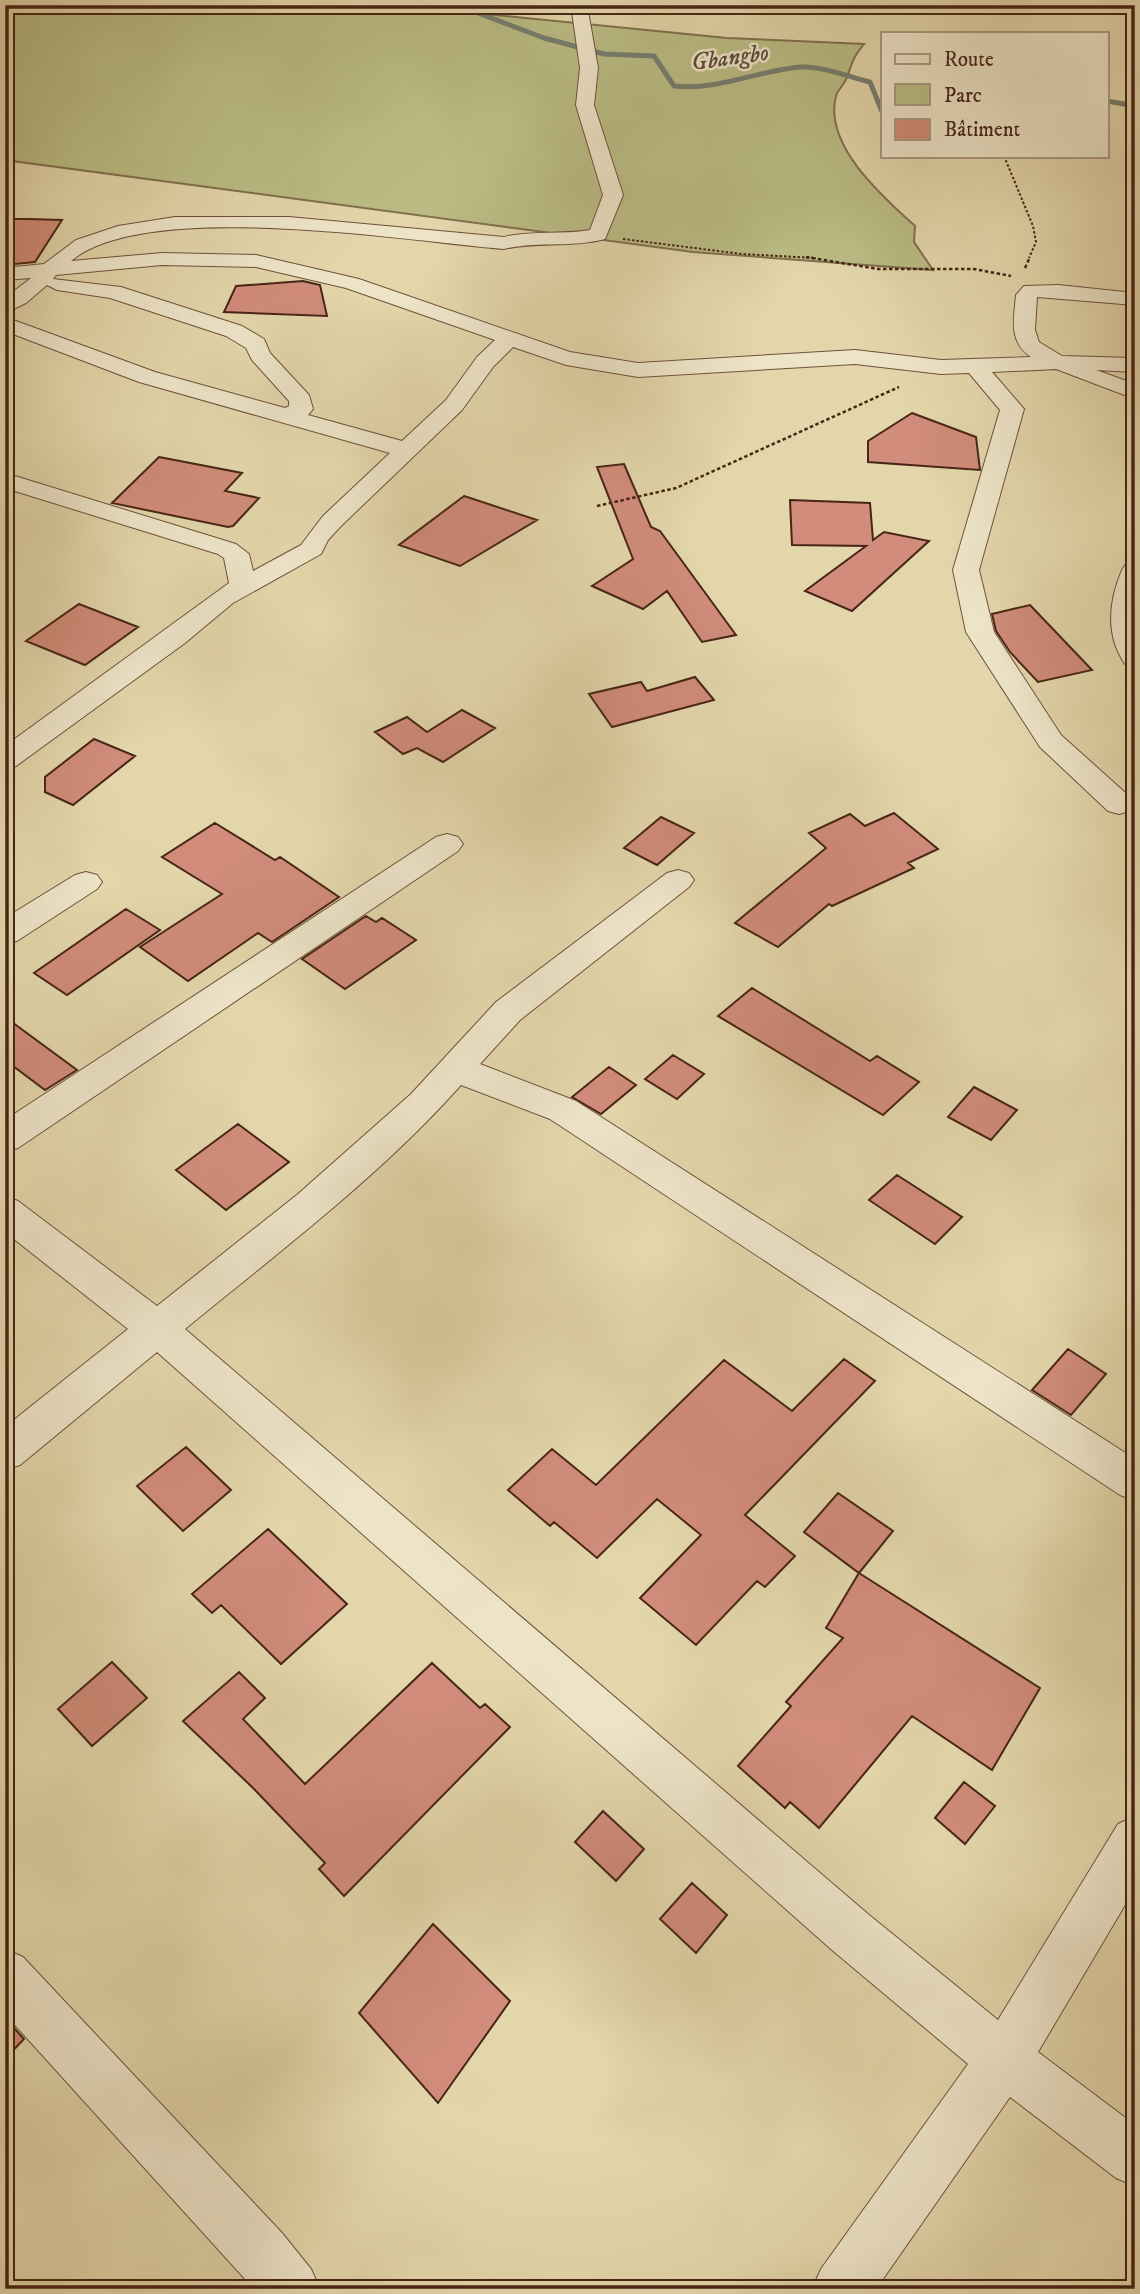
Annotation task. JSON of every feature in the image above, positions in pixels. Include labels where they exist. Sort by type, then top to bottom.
[{"type":"street","points":[[5,307],[45,276],[65,255],[83,244],[167,223],[288,225],[504,243],[525,239],[565,240],[598,235],[613,195],[585,105],[589,68],[579,5]]},
{"type":"street","points":[[45,276],[172,259],[256,261],[341,280],[566,358],[638,370],[855,357],[941,368],[1058,362],[1135,365]]},
{"type":"street","points":[[5,274],[45,276],[113,292],[234,331],[256,344],[260,355],[302,400],[301,409],[290,415]]},
{"type":"street","points":[[1135,299],[1058,290],[1032,291],[1027,295],[1026,340],[1032,347],[1058,362],[1135,393]]},
{"type":"street","points":[[5,323],[147,377],[290,415],[406,450]]},
{"type":"street","points":[[5,760],[243,585],[312,549],[316,538],[454,404],[485,362],[511,337]]},
{"type":"street","points":[[974,365],[1012,409],[966,569],[980,632],[1050,741],[1119,804]]},
{"type":"street","points":[[5,480],[228,549],[236,554],[243,585]]},
{"type":"street","points":[[1135,570],[1122,610],[1124,630],[1135,658]]},
{"type":"street","points":[[5,1138],[447,844]]},
{"type":"street","points":[[5,1452],[159,1330],[395,1131],[508,1011],[678,880]]},
{"type":"street","points":[[5,933],[86,881]]},
{"type":"street","points":[[456,1069],[563,1110],[1135,1482]]},
{"type":"street","points":[[5,1211],[159,1330],[850,1933],[1003,2059],[1135,2159]]},
{"type":"street","points":[[841,2289],[1003,2059],[1135,1841]]},
{"type":"street","points":[[5,1975],[164,2150],[262,2252],[291,2289]]},
{"type":"path","points":[[1005,158],[1033,226],[1036,242],[1027,258],[1022,279]]},
{"type":"path","points":[[598,235],[741,254],[797,255],[878,268],[974,269],[1058,290]]},
{"type":"path","points":[[597,506],[676,488],[800,435],[941,368]]},
{"type":"green space","points":[[5,5],[461,5],[485,14],[727,38],[864,44],[836,96],[834,114],[838,133],[847,151],[873,185],[915,226],[914,242],[933,270],[693,252],[5,160]]},
{"type":"building","points":[[5,219],[62,220],[35,262],[5,265]]},
{"type":"building","points":[[303,281],[320,285],[327,316],[224,312],[236,286]]},
{"type":"building","points":[[912,413],[976,437],[980,470],[868,462],[868,441]]},
{"type":"building","points":[[159,457],[242,473],[225,491],[259,498],[233,526],[228,527],[112,503]]},
{"type":"building","points":[[624,464],[651,527],[660,531],[736,635],[702,642],[667,591],[643,609],[592,586],[633,559],[597,467]]},
{"type":"building","points":[[464,496],[537,520],[460,566],[399,545]]},
{"type":"building","points":[[790,500],[870,503],[873,540],[884,532],[929,541],[852,611],[805,591],[866,546],[792,545]]},
{"type":"building","points":[[79,604],[138,627],[85,665],[26,641]]},
{"type":"building","points":[[1030,605],[1092,670],[1038,682],[1010,652],[996,631],[992,614]]},
{"type":"building","points":[[695,677],[714,700],[612,727],[589,694],[641,682],[647,691]]},
{"type":"building","points":[[462,710],[495,728],[443,762],[417,748],[403,754],[375,732],[407,717],[427,732]]},
{"type":"building","points":[[94,739],[135,756],[73,805],[45,792],[45,777]]},
{"type":"building","points":[[894,813],[938,849],[908,863],[914,868],[832,906],[829,904],[778,947],[735,923],[826,848],[809,833],[850,814],[865,826]]},
{"type":"building","points":[[661,817],[694,833],[657,865],[624,848]]},
{"type":"building","points":[[215,823],[275,860],[280,857],[339,897],[272,942],[258,933],[188,981],[140,947],[222,894],[162,857]]},
{"type":"building","points":[[126,909],[160,930],[67,995],[34,973]]},
{"type":"building","points":[[366,916],[376,922],[382,918],[416,940],[345,989],[302,959]]},
{"type":"building","points":[[752,988],[870,1061],[877,1056],[919,1082],[883,1115],[718,1016]]},
{"type":"building","points":[[5,1017],[77,1070],[45,1090],[5,1060]]},
{"type":"building","points":[[673,1055],[704,1074],[677,1099],[645,1079]]},
{"type":"building","points":[[609,1067],[636,1085],[601,1114],[572,1097]]},
{"type":"building","points":[[974,1087],[1017,1110],[991,1140],[948,1117]]},
{"type":"building","points":[[238,1124],[289,1162],[226,1210],[176,1170]]},
{"type":"building","points":[[897,1175],[962,1217],[935,1244],[869,1200]]},
{"type":"building","points":[[1068,1349],[1106,1374],[1071,1415],[1032,1390]]},
{"type":"building","points":[[844,1359],[875,1381],[745,1515],[795,1556],[765,1587],[757,1581],[696,1645],[640,1598],[701,1535],[657,1499],[597,1558],[554,1522],[550,1526],[508,1490],[552,1449],[596,1485],[724,1360],[792,1411]]},
{"type":"building","points":[[186,1447],[231,1490],[183,1531],[137,1486]]},
{"type":"building","points":[[838,1493],[893,1531],[859,1573],[804,1532]]},
{"type":"building","points":[[268,1529],[347,1604],[281,1664],[221,1605],[212,1613],[192,1594]]},
{"type":"building","points":[[859,1573],[1040,1688],[992,1770],[912,1716],[819,1828],[790,1802],[785,1808],[738,1766],[791,1706],[786,1702],[843,1638],[826,1628]]},
{"type":"building","points":[[112,1662],[147,1698],[92,1746],[58,1709]]},
{"type":"building","points":[[432,1663],[480,1708],[485,1704],[510,1727],[344,1896],[319,1869],[325,1863],[253,1788],[183,1721],[239,1672],[265,1698],[243,1719],[305,1784]]},
{"type":"building","points":[[964,1782],[995,1806],[965,1844],[935,1818]]},
{"type":"building","points":[[603,1811],[644,1849],[616,1881],[575,1842]]},
{"type":"building","points":[[692,1883],[727,1915],[696,1953],[660,1919]]},
{"type":"building","points":[[433,1924],[510,2001],[438,2103],[359,2013]]},
{"type":"building","points":[[5,2018],[24,2039],[5,2059]]},
{"type":"waterway","name":"Gbangbo","points":[[457,5],[544,38],[604,54],[654,56],[674,86],[707,86],[785,69],[818,68],[870,82],[881,109]]},
{"type":"waterway","name":"Gbangbo","points":[[1108,101],[1135,106]]}]
